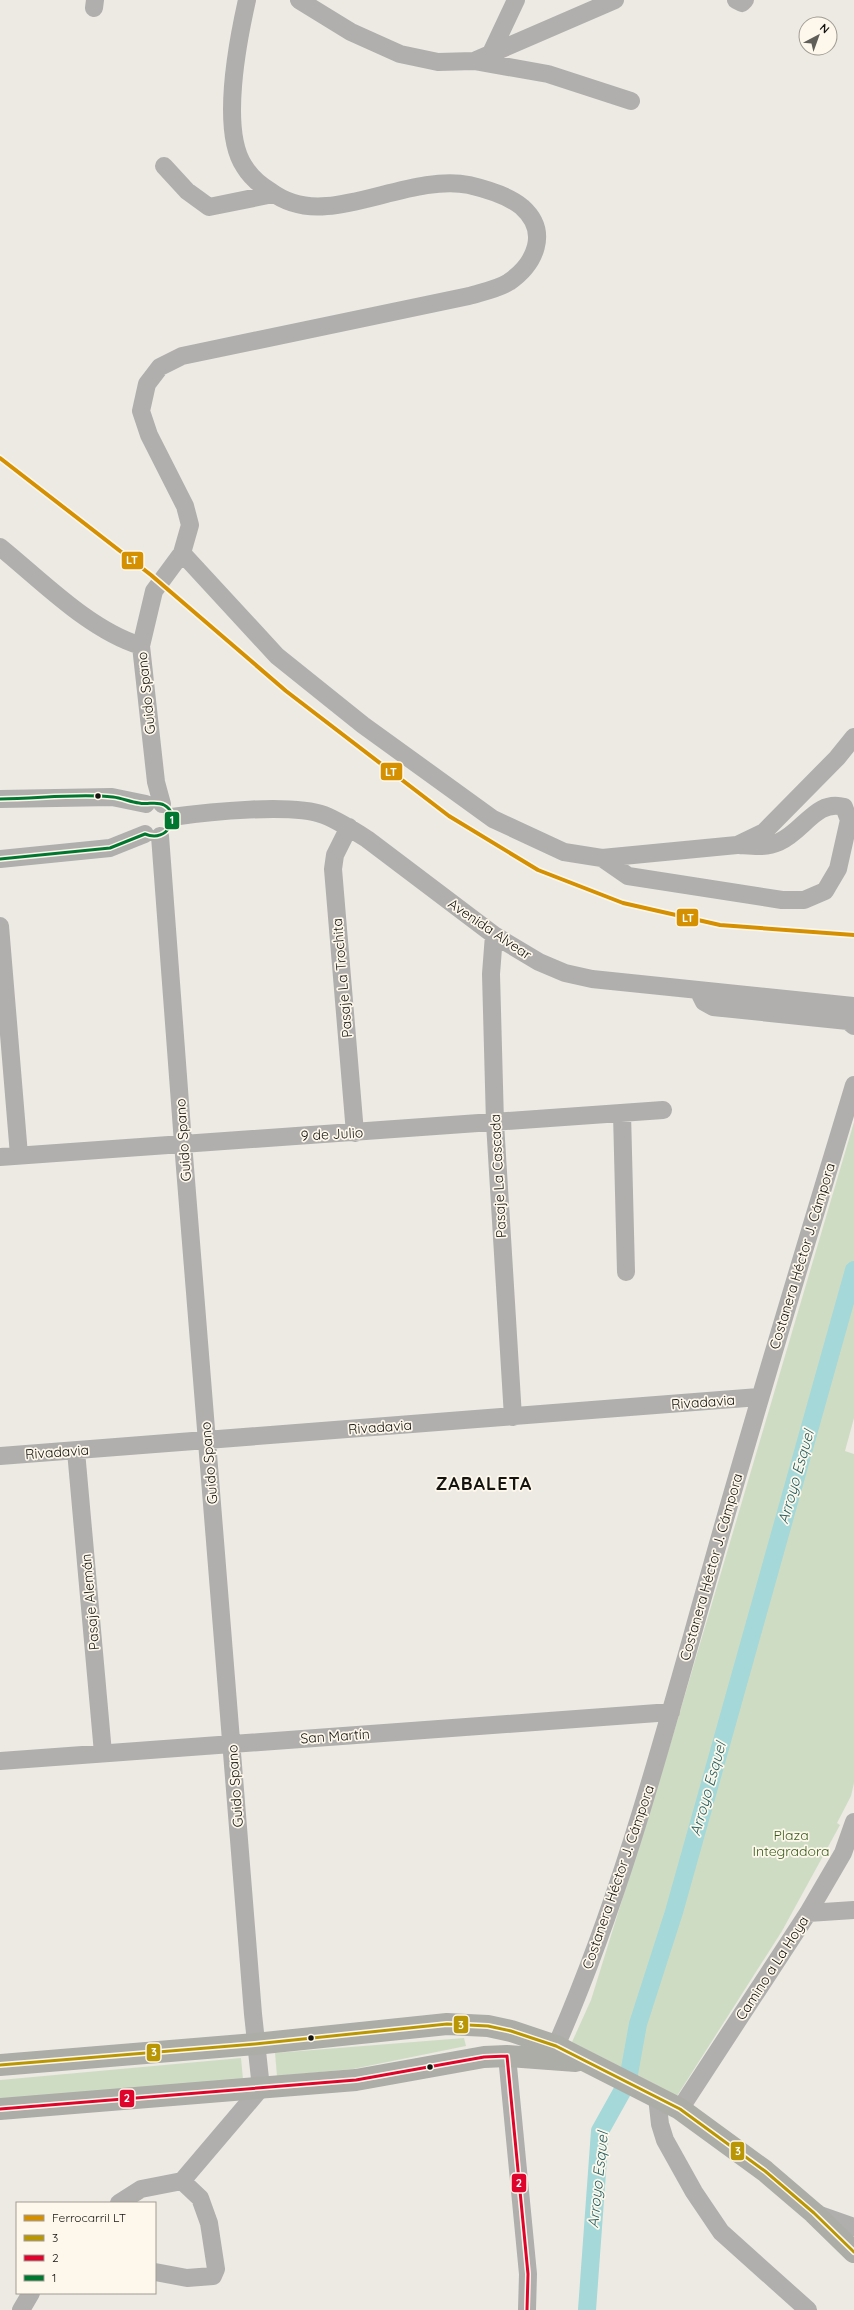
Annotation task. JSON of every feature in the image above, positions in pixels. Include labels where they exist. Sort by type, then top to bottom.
[{"type":"highway","points":[[0,2064],[255,2044],[447,2024],[494,2027],[556,2046],[680,2109],[765,2171],[854,2252]]},
{"type":"highway","points":[[0,2109],[356,2080],[484,2057],[507,2056],[586,2061]]},
{"type":"street","points":[[247,0],[234,74],[235,143],[244,166],[262,186],[280,199],[302,205],[327,206],[431,185],[468,185],[499,195],[522,207],[533,221],[539,240],[535,254],[526,268],[508,283],[469,296],[182,356],[160,367],[147,384],[141,411],[149,435],[184,506],[190,525],[182,554],[277,656],[363,726],[493,819],[564,852],[602,858],[737,845],[765,846],[780,841],[803,826],[822,807],[833,804],[844,807],[849,820],[838,869]]},
{"type":"street","points":[[299,0],[351,32],[400,54],[438,62],[474,61],[548,74],[631,102]]},
{"type":"street","points":[[474,61],[615,0]]},
{"type":"street","points":[[492,53],[522,1]]},
{"type":"street","points":[[164,166],[187,191],[209,207],[273,194]]},
{"type":"street","points":[[0,547],[95,625],[125,641],[141,646]]},
{"type":"street","name":"Guido Spano","points":[[182,554],[154,591],[149,605],[141,646],[156,782],[157,807],[137,816],[138,826],[152,835],[183,1143],[255,2044],[261,2088]]},
{"type":"street","points":[[737,845],[764,832],[837,758],[854,737]]},
{"type":"street","name":"Avenida Alvear","points":[[0,800],[112,797],[157,807],[284,809],[306,811],[324,815],[348,827],[494,935],[539,962],[565,973],[592,979],[854,1006]]},
{"type":"street","points":[[0,859],[110,848],[170,829],[157,807]]},
{"type":"street","name":"Pasaje La Trochita","points":[[348,827],[335,855],[333,869],[355,1133]]},
{"type":"street","points":[[602,858],[628,876],[782,900],[804,900],[825,891],[838,869],[854,836]]},
{"type":"street","points":[[0,926],[3,1004],[19,1155]]},
{"type":"street","name":"Pasaje La Cascada","points":[[494,935],[491,974],[495,1122],[513,1417]]},
{"type":"street","points":[[698,990],[704,1002],[713,1007],[848,1021],[854,1026]]},
{"type":"street","name":"Costanera Héctor J. Cámpora","points":[[556,2046],[572,2009],[637,1829],[759,1397],[854,1085]]},
{"type":"street","name":"9 de Julio","points":[[0,1157],[664,1110]]},
{"type":"street","points":[[622,1113],[626,1272]]},
{"type":"street","name":"Rivadavia","points":[[0,1456],[759,1397]]},
{"type":"street","name":"Pasaje Alemán","points":[[76,1450],[103,1753]]},
{"type":"street","name":"San Martín","points":[[0,1760],[671,1712]]},
{"type":"street","name":"Camino a La Hoya","points":[[680,2109],[808,1913],[843,1853],[854,1822]]},
{"type":"street","points":[[808,1913],[854,1910]]},
{"type":"street","points":[[507,2056],[528,2274],[527,2310]]},
{"type":"street","points":[[121,2202],[141,2189],[182,2181],[261,2088]]},
{"type":"street","points":[[657,2096],[660,2124],[665,2140],[694,2192],[721,2232],[808,2310]]},
{"type":"street","points":[[156,2272],[187,2278],[212,2276],[216,2269],[209,2223],[200,2198],[182,2181]]},
{"type":"street","points":[[814,2214],[854,2227]]},
{"type":"street","points":[[21,2310],[30,2294]]},
{"type":"green space","name":"Plaza Integradora","points":[[854,1122],[854,1418],[845,1451],[854,1454],[854,1783],[851,1796],[837,1823],[840,1825],[782,1931],[677,2096],[572,2042],[591,2000],[671,1742]]},
{"type":"green space","points":[[464,2038],[466,2046],[353,2069],[277,2076],[275,2053]]},
{"type":"green space","points":[[241,2058],[243,2079],[0,2101],[0,2080]]},
{"type":"waterway","name":"Arroyo Esquel","points":[[587,2310],[600,2131],[624,2088],[629,2074],[638,2024],[674,1912],[854,1270]]},
{"type":"rail line","name":"LT","points":[[0,458],[151,575],[286,691],[449,816],[538,870],[623,903],[720,925],[854,935]]},
{"type":"transit line","name":"1","points":[[0,799],[71,796],[113,797],[132,802],[161,804],[169,809],[172,815],[170,827],[166,832],[153,836],[145,834],[110,848],[0,859]]},
{"type":"transit line","name":"3","points":[[0,2065],[255,2044],[447,2024],[488,2026],[511,2031],[556,2046],[680,2109],[765,2171],[814,2213],[854,2252]]},
{"type":"transit line","name":"2","points":[[507,2056],[528,2274],[527,2310]]},
{"type":"transit line","name":"2","points":[[0,2109],[356,2080],[484,2057],[507,2056]]},
{"type":"district","name":"ZABALETA","points":[[484,1484]]}]
